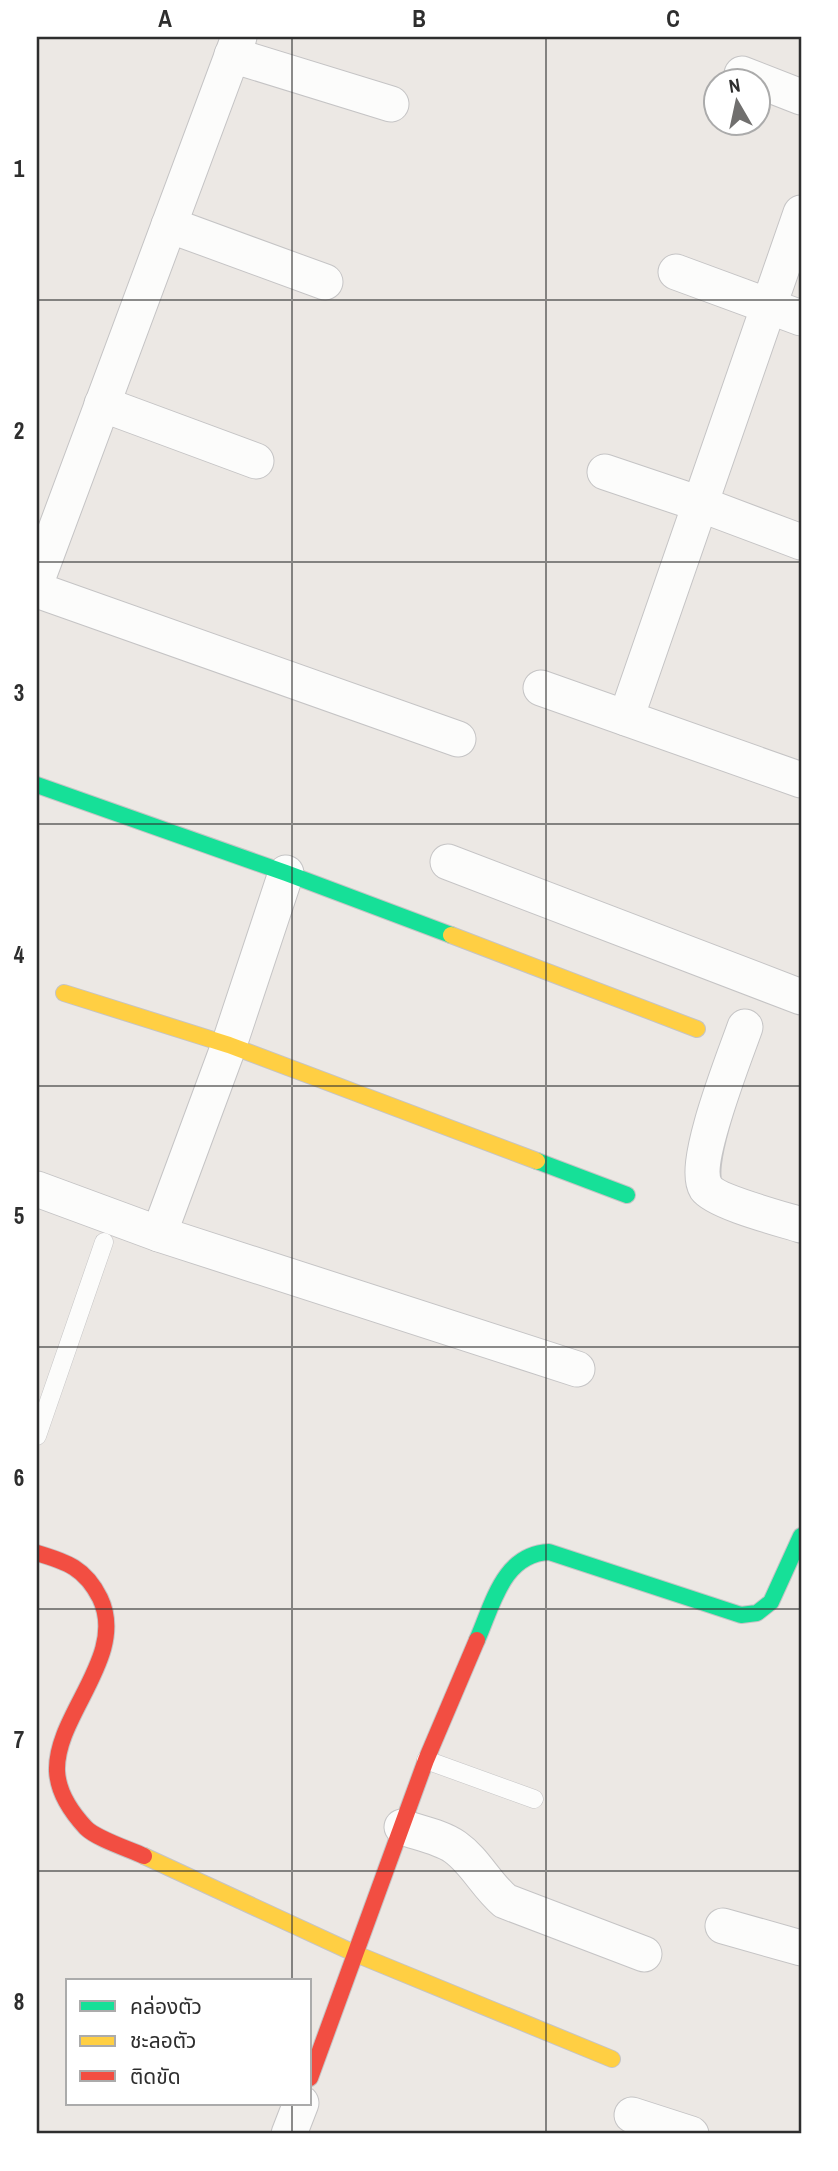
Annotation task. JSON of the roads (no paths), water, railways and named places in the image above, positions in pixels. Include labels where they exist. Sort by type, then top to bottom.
[{"type":"street","points":[[37,580],[236,46],[390,104]]},
{"type":"street","points":[[772,86],[801,97]]},
{"type":"street","points":[[626,718],[801,213]]},
{"type":"street","points":[[169,225],[325,282]]},
{"type":"street","points":[[676,272],[801,318]]},
{"type":"street","points":[[102,404],[256,461]]},
{"type":"street","points":[[605,472],[801,542]]},
{"type":"street","points":[[37,590],[458,739]]},
{"type":"street","points":[[541,688],[801,780]]},
{"type":"street","points":[[37,785],[286,873],[697,1029]]},
{"type":"street","points":[[448,862],[801,998]]},
{"type":"street","points":[[159,1234],[229,1045],[286,873]]},
{"type":"street","points":[[64,993],[229,1045],[627,1195]]},
{"type":"street","points":[[745,1027],[709,1134],[701,1168],[706,1188],[719,1198],[801,1225]]},
{"type":"street","points":[[37,1189],[159,1234],[577,1369]]},
{"type":"street","points":[[312,2073],[426,1760],[504,1578],[517,1562],[532,1552],[549,1552],[741,1615],[757,1613],[771,1602],[801,1536]]},
{"type":"street","points":[[37,1553],[75,1567],[98,1593],[106,1608],[107,1627],[102,1652],[60,1750],[58,1778],[69,1807],[88,1830],[356,1954],[612,2059]]},
{"type":"street","points":[[402,1827],[452,1845],[467,1857],[492,1889],[505,1900],[644,1954]]},
{"type":"street","points":[[723,1926],[801,1948]]},
{"type":"street","points":[[289,2134],[301,2104]]},
{"type":"street","points":[[632,2115],[691,2134]]},
{"type":"lane","points":[[37,1436],[104,1242]]},
{"type":"lane","points":[[426,1760],[534,1799]]}]
